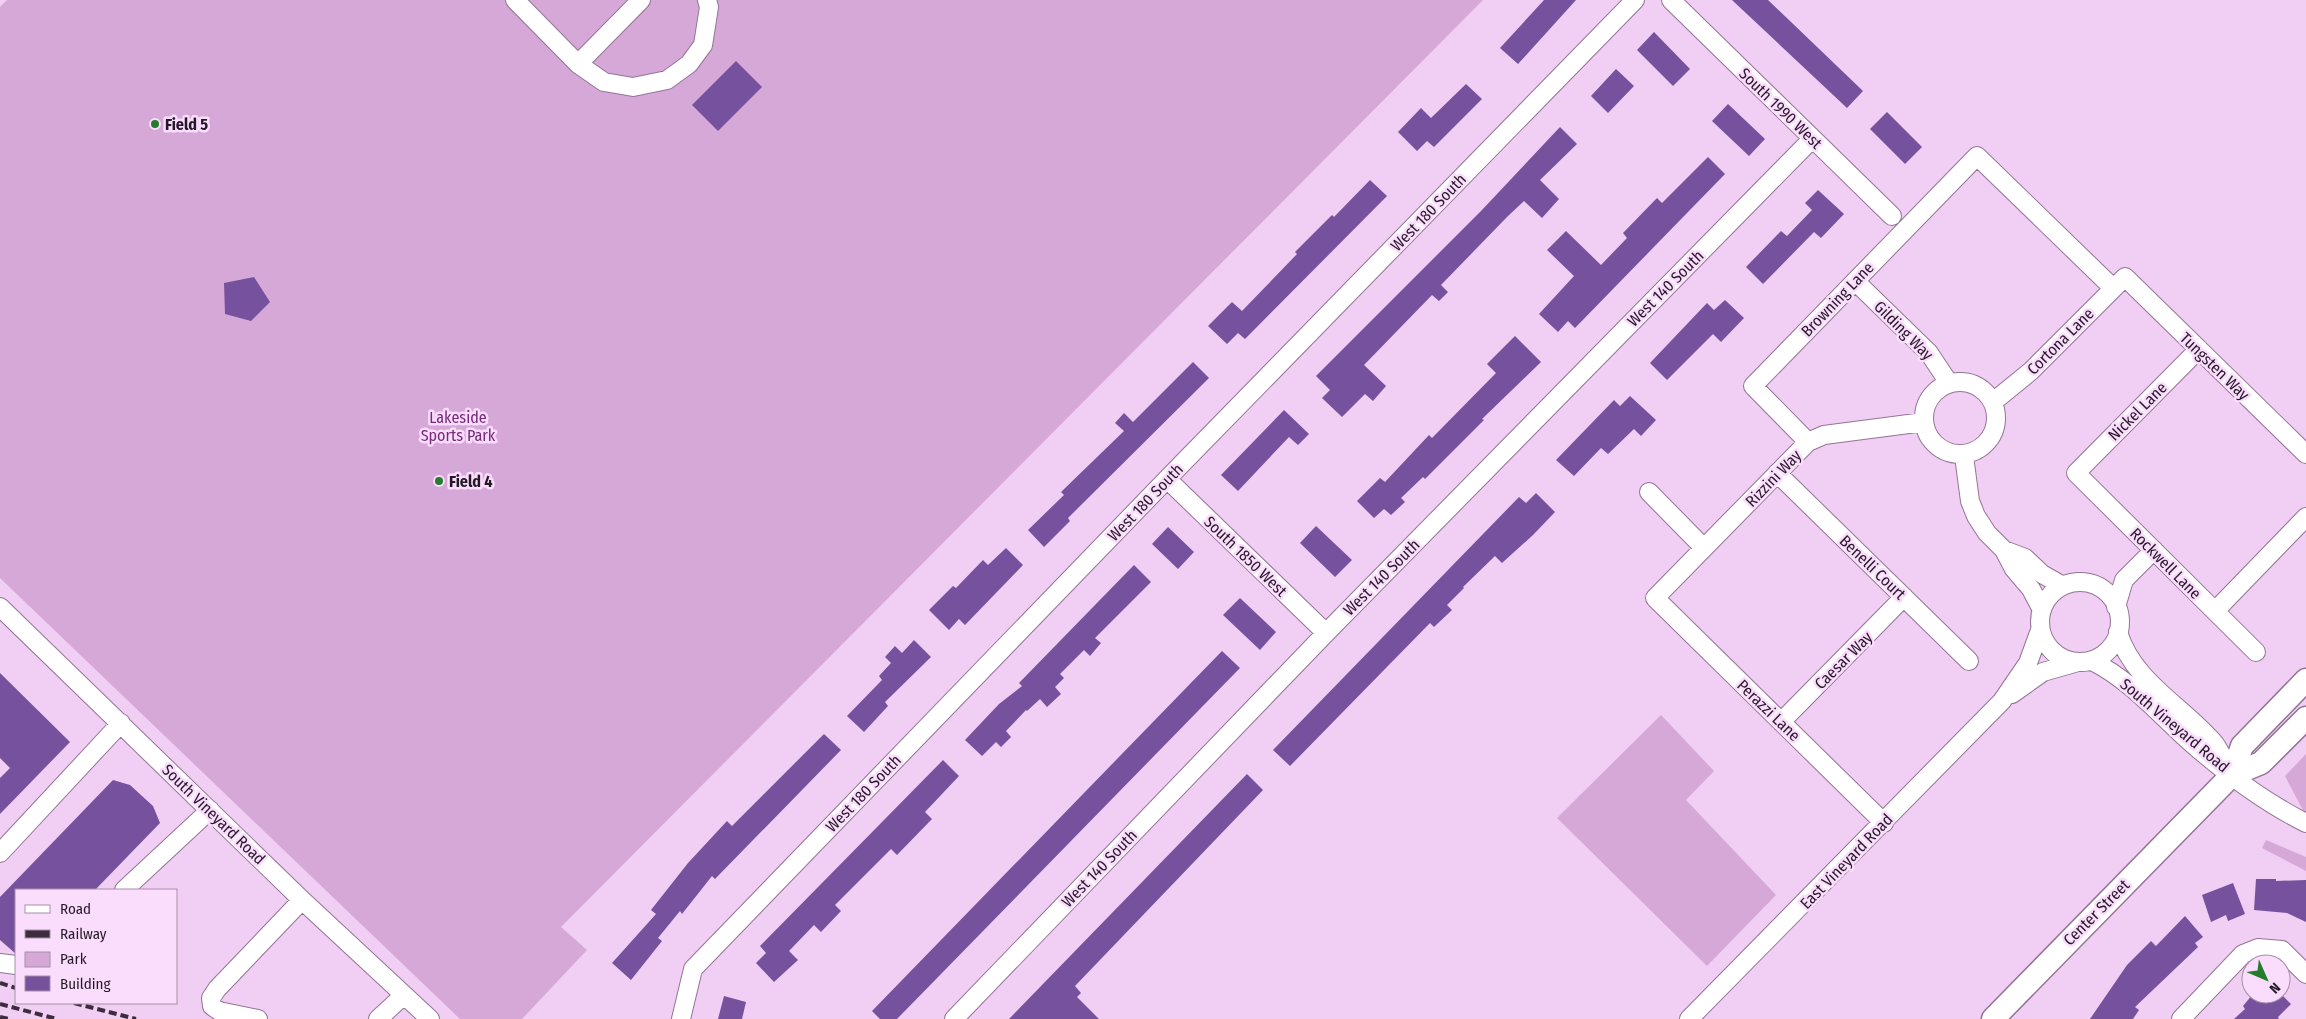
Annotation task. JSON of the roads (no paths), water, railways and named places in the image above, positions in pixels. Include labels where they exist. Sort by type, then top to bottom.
[{"type":"main road","points":[[2232,775],[2242,746],[2306,680]]},
{"type":"main road","points":[[2232,775],[2261,763],[2306,718]]},
{"type":"main road","name":"Center Street","points":[[1993,1019],[2232,775]]},
{"type":"street","points":[[515,0],[578,64],[604,82],[633,87],[668,80],[689,64],[703,45],[708,7],[707,0]]},
{"type":"street","points":[[578,64],[641,0]]},
{"type":"street","name":"West 180 South","points":[[681,1019],[692,969],[1166,479],[1635,0]]},
{"type":"street","name":"South 1990 West","points":[[1671,0],[1892,216]]},
{"type":"street","name":"West 140 South","points":[[954,1019],[1326,633],[1812,139]]},
{"type":"street","name":"Browning Lane","points":[[1808,442],[1752,386],[1977,156]]},
{"type":"street","name":"Tungsten Way","points":[[1977,156],[2119,282],[2199,349],[2306,454]]},
{"type":"street","name":"Gilding Way","points":[[1855,281],[1929,353],[1949,383]]},
{"type":"street","name":"Cortona Lane","points":[[1992,402],[2030,371],[2119,282]]},
{"type":"street","name":"Nickel Lane","points":[[2076,473],[2199,349]]},
{"type":"street","points":[[1949,383],[1970,383],[1980,388],[1992,402],[1996,415],[1992,436],[1984,445],[1964,456],[1944,451],[1935,445],[1928,436],[1924,422],[1926,405],[1931,395],[1949,383]]},
{"type":"street","name":"Rizzini Way","points":[[1655,598],[1808,442],[1824,435],[1924,422]]},
{"type":"street","points":[[1964,456],[1970,501],[1976,516],[2004,550],[2014,569],[2031,589],[2042,610]]},
{"type":"street","name":"Benelli Court","points":[[1778,473],[1969,661]]},
{"type":"street","name":"Rockwell Lane","points":[[2076,473],[2256,652]]},
{"type":"street","name":"South 1850 West","points":[[1166,479],[1326,633]]},
{"type":"street","points":[[1649,492],[1704,548]]},
{"type":"street","points":[[2214,611],[2306,517]]},
{"type":"street","points":[[2004,550],[2025,558],[2042,574],[2063,586]]},
{"type":"street","points":[[2116,607],[2124,580],[2154,550]]},
{"type":"street","points":[[2099,587],[2124,580]]},
{"type":"street","points":[[2075,583],[2088,583],[2099,587],[2110,596],[2116,607],[2119,619],[2118,632],[2113,644],[2104,654],[2085,661],[2065,660],[2054,653],[2045,642],[2040,630],[2042,610],[2052,593],[2063,586],[2075,583]]},
{"type":"street","name":"Caesar Way","points":[[1781,722],[1904,597]]},
{"type":"street","name":"Perazzi Lane","points":[[1655,598],[1884,822]]},
{"type":"street","name":"South Vineyard Road","points":[[0,607],[302,900],[430,1019]]},
{"type":"street","name":"East Vineyard Road","points":[[1690,1019],[2002,701],[2028,663],[2040,630]]},
{"type":"street","name":"South Vineyard Road","points":[[2118,632],[2124,650],[2150,683],[2215,745],[2232,775]]},
{"type":"street","name":"South Vineyard Road","points":[[2085,661],[2108,669],[2137,692],[2188,740],[2232,775]]},
{"type":"street","name":"East Vineyard Road","points":[[2002,701],[2043,672],[2085,661]]},
{"type":"street","points":[[0,853],[121,723]]},
{"type":"street","points":[[2232,775],[2275,808],[2306,823]]},
{"type":"street","points":[[125,889],[210,810]]},
{"type":"street","points":[[258,1019],[219,1011],[212,1006],[211,998],[217,989],[302,900]]},
{"type":"street","points":[[2181,1019],[2243,954],[2258,948],[2282,950],[2306,974]]},
{"type":"street","points":[[0,963],[15,965]]},
{"type":"street","points":[[378,1019],[404,995]]},
{"type":"railway","points":[[0,983],[15,988]]},
{"type":"railway","points":[[0,1004],[57,1019]]},
{"type":"railway","points":[[78,1004],[136,1019]]},
{"type":"railway","points":[[0,1017],[9,1019]]},
{"type":"place","name":"Field 5","points":[[155,124]]},
{"type":"place","name":"Field 4","points":[[439,481]]},
{"type":"park label","name":"Lakeside Sports Park","points":[[458,426]]}]
